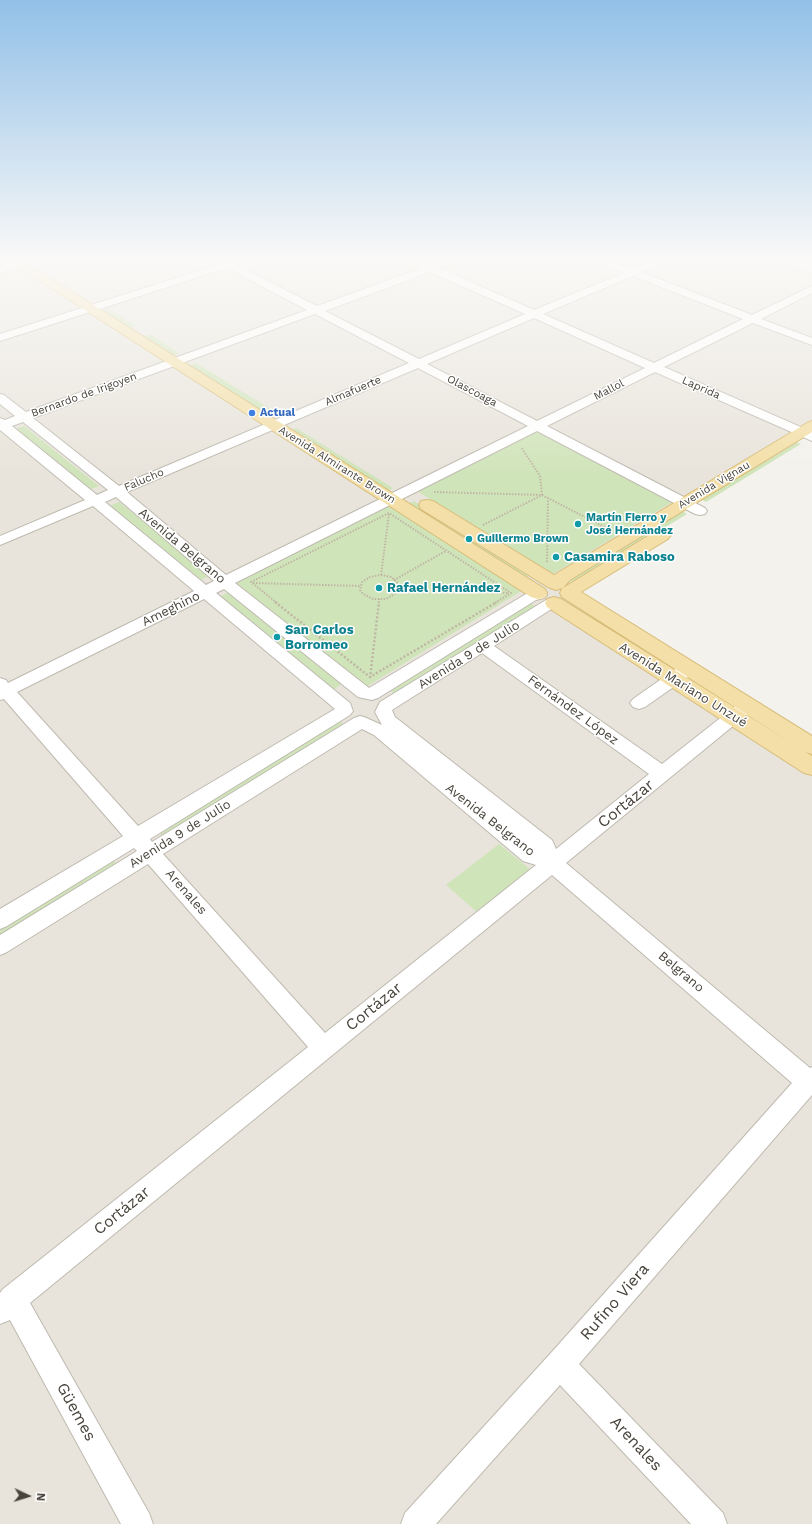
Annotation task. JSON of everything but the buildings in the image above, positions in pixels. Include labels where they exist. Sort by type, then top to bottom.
[{"type":"main road","name":"Avenida Almirante Brown","points":[[128,332],[273,425],[390,506],[551,592]]},
{"type":"main road","name":"Avenida Almirante Brown","points":[[152,332],[308,430]]},
{"type":"main road","name":"Avenida Vignau","points":[[551,592],[564,576],[685,503],[809,434]]},
{"type":"main road","name":"Avenida Vignau","points":[[551,592],[700,511],[809,434]]},
{"type":"main road","name":"Avenida Almirante Brown","points":[[393,483],[470,531],[551,592]]},
{"type":"main road","name":"Avenida Mariano Unzué","points":[[551,592],[740,711],[812,767]]},
{"type":"main road","name":"Avenida Mariano Unzué","points":[[740,711],[812,746]]},
{"type":"street","points":[[0,338],[18,332]]},
{"type":"street","name":"Bernardo de Irigoyen","points":[[1,424],[24,417],[256,332]]},
{"type":"street","name":"Olascoaga","points":[[359,332],[700,511]]},
{"type":"street","name":"Almafuerte","points":[[289,418],[491,332]]},
{"type":"street","name":"Laprida","points":[[574,332],[809,434]]},
{"type":"street","name":"Mallol","points":[[406,492],[726,332]]},
{"type":"street","points":[[786,332],[812,342]]},
{"type":"street","name":"Avenida Belgrano","points":[[0,398],[117,491],[225,582],[369,689]]},
{"type":"street","name":"Falucho","points":[[0,541],[289,418]]},
{"type":"street","name":"Avenida Belgrano","points":[[1,424],[344,709]]},
{"type":"street","name":"Ameghino","points":[[2,689],[225,582],[390,506],[406,492]]},
{"type":"street","name":"Avenida 9 de Julio","points":[[385,709],[483,646],[551,592]]},
{"type":"street","name":"Avenida 9 de Julio","points":[[369,689],[531,597],[551,592]]},
{"type":"street","name":"Fernández López","points":[[483,646],[662,774]]},
{"type":"street","points":[[639,703],[681,673]]},
{"type":"street","name":"Arenales","points":[[2,689],[151,852],[324,1048]]},
{"type":"street","points":[[369,689],[381,698],[385,709],[379,719],[362,723],[348,718],[344,709],[348,700],[352,696],[369,689]]},
{"type":"street","name":"Avenida 9 de Julio","points":[[0,920],[344,709]]},
{"type":"street","name":"Avenida Belgrano","points":[[385,709],[389,721],[530,855],[552,863]]},
{"type":"street","name":"Cortázar","points":[[7,1305],[740,711]]},
{"type":"street","name":"Avenida Belgrano","points":[[362,723],[380,731],[454,782]]},
{"type":"street","name":"Avenida 9 de Julio","points":[[0,946],[362,723]]},
{"type":"street","name":"Belgrano","points":[[552,863],[810,1080]]},
{"type":"street","name":"Rufino Viera","points":[[416,1524],[560,1364],[810,1080]]},
{"type":"street","name":"Güemes","points":[[7,1305],[138,1524]]},
{"type":"street","name":"Arenales","points":[[560,1364],[712,1524]]},
{"type":"path","points":[[515,437],[540,476],[542,495]]},
{"type":"path","points":[[406,492],[542,495],[627,539]]},
{"type":"path","points":[[470,531],[542,495]]},
{"type":"path","points":[[360,586],[363,594],[373,599],[391,596],[398,589],[511,593],[551,592],[548,498]]},
{"type":"path","points":[[390,506],[446,551],[511,593]]},
{"type":"path","points":[[381,575],[390,506]]},
{"type":"path","points":[[251,582],[390,506]]},
{"type":"path","points":[[394,580],[446,551]]},
{"type":"path","points":[[360,586],[365,579],[381,575],[397,582],[398,589]]},
{"type":"path","points":[[225,582],[360,586]]},
{"type":"path","points":[[251,582],[369,689]]},
{"type":"path","points":[[369,689],[511,593]]},
{"type":"path","points":[[369,689],[379,599]]},
{"type":"shaded area","points":[[0,332],[812,332],[812,426],[556,584],[812,746],[812,1524],[0,1524]]},
{"type":"green space","points":[[150,334],[179,353],[171,355],[142,337]]},
{"type":"green space","points":[[196,363],[277,413],[270,417],[189,366]]},
{"type":"green space","points":[[24,426],[99,486],[90,490],[15,429]]},
{"type":"green space","points":[[296,428],[393,488],[385,492],[288,431]]},
{"type":"green space","points":[[537,431],[672,502],[551,575],[417,491]]},
{"type":"green space","points":[[794,441],[801,444],[706,502],[699,498]]},
{"type":"green space","points":[[414,501],[532,574],[524,579],[406,505]]},
{"type":"green space","points":[[119,502],[210,575],[201,580],[109,506]]},
{"type":"green space","points":[[390,503],[523,590],[366,687],[230,583]]},
{"type":"green space","points":[[680,510],[687,514],[574,583],[566,579]]},
{"type":"green space","points":[[229,592],[343,683],[333,690],[219,597]]},
{"type":"green space","points":[[530,603],[537,607],[395,694],[388,689]]},
{"type":"green space","points":[[573,605],[671,667],[669,668],[571,606]]},
{"type":"green space","points":[[339,720],[346,726],[164,838],[157,831]]},
{"type":"green space","points":[[499,844],[531,870],[478,913],[446,885]]},
{"type":"green space","points":[[111,858],[118,865],[0,937],[0,925]]},
{"type":"place","name":"Actual","points":[[252,413]]},
{"type":"place","name":"Martín Fierro y José Hernández","points":[[578,524]]},
{"type":"place","name":"Guillermo Brown","points":[[469,539]]},
{"type":"place","name":"Casamira Raboso","points":[[556,557]]},
{"type":"place","name":"Rafael Hernández","points":[[379,588]]},
{"type":"place","name":"San Carlos Borromeo","points":[[277,637]]}]
